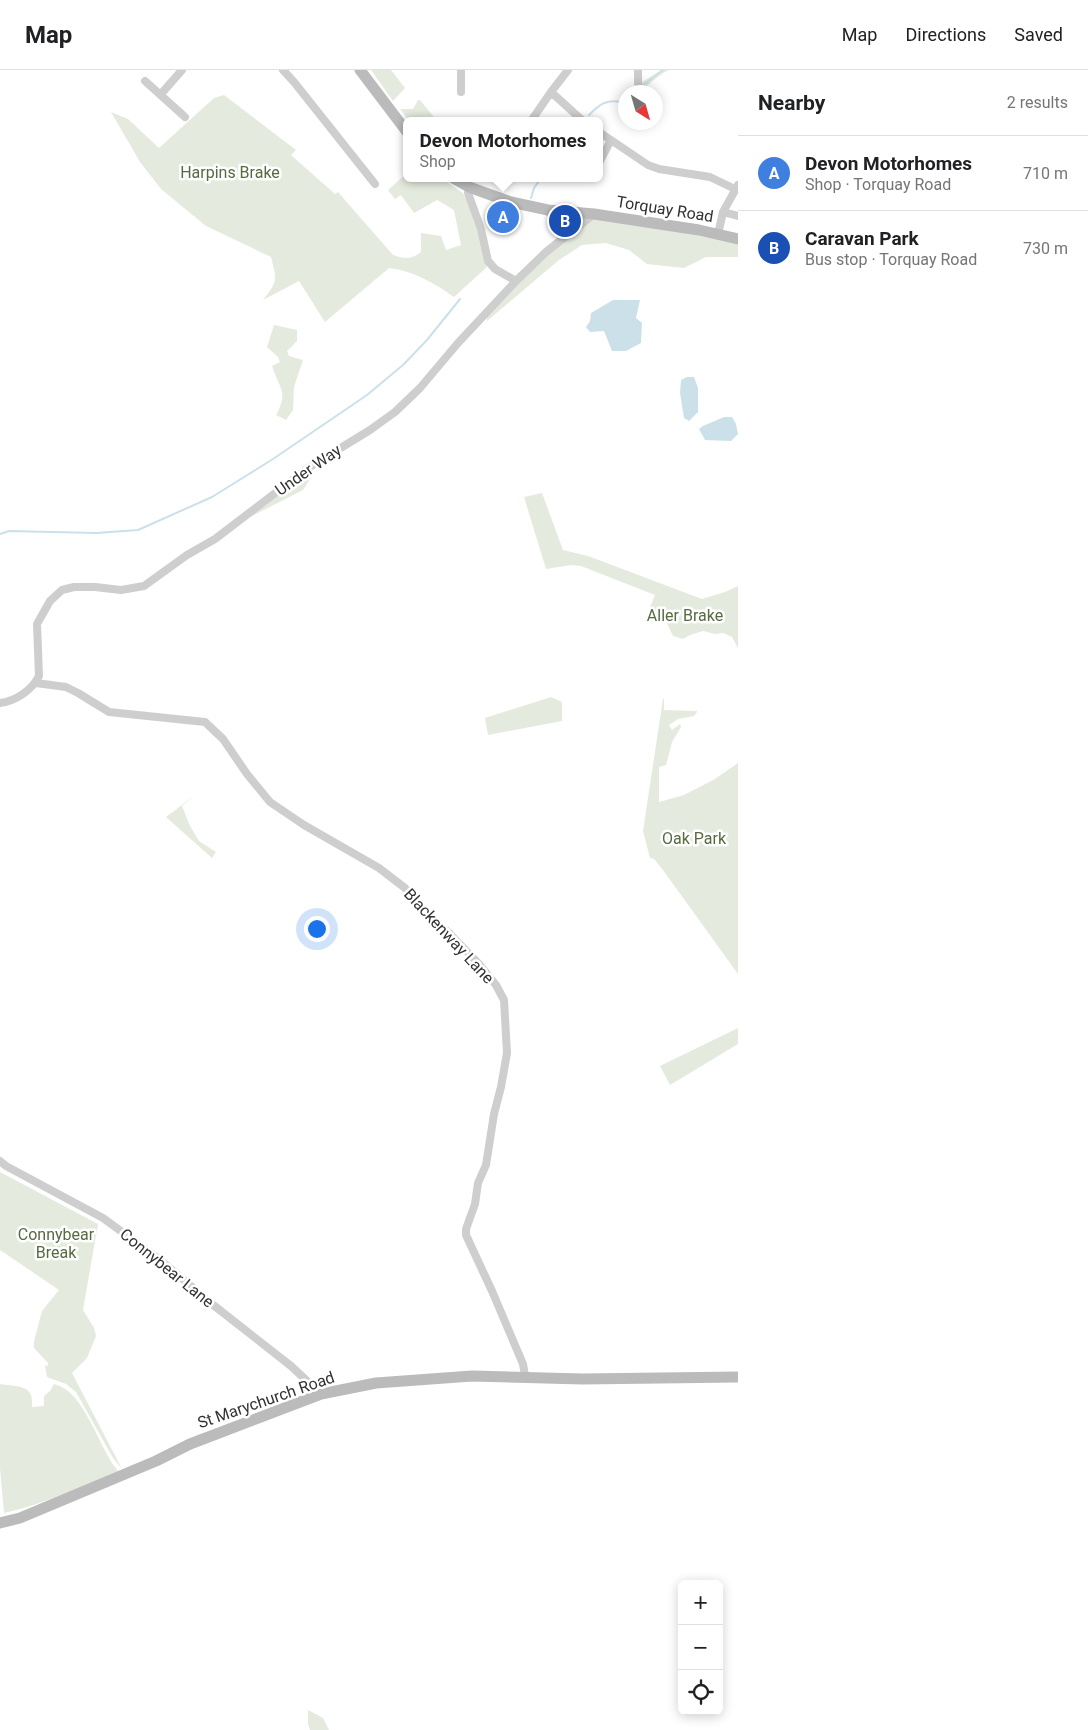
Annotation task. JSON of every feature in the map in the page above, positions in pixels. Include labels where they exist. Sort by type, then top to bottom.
[{"type":"street","points":[[161,94],[182,70]]},
{"type":"street","points":[[283,70],[375,184]]},
{"type":"street","points":[[360,70],[403,127]]},
{"type":"street","points":[[461,70],[461,92]]},
{"type":"street","points":[[533,117],[568,70]]},
{"type":"street","points":[[638,70],[638,83]]},
{"type":"street","points":[[145,81],[185,117]]},
{"type":"street","points":[[551,92],[579,117]]},
{"type":"street","points":[[603,135],[648,165],[659,169],[710,177],[736,187],[723,212],[718,234]]},
{"type":"street","points":[[603,155],[611,140]]},
{"type":"street","name":"Torquay Road","points":[[460,182],[511,202],[548,210],[594,214],[718,234],[738,239]]},
{"type":"street","points":[[469,187],[468,193],[481,229],[488,261],[495,269],[516,280]]},
{"type":"street","points":[[723,212],[738,216]]},
{"type":"street","name":"Under Way","points":[[36,683],[38,676],[37,624],[50,601],[62,590],[74,587],[95,587],[121,590],[144,586],[187,555],[215,539],[308,468],[370,430],[395,412],[420,388],[516,280],[546,252],[594,214]]},
{"type":"street","points":[[0,703],[24,693],[36,683]]},
{"type":"street","name":"Blackenway Lane","points":[[36,683],[66,687],[109,712],[205,722],[223,739],[270,802],[304,825],[378,868],[405,888],[432,920],[448,932],[496,985],[504,1000],[507,1053],[494,1114],[486,1165],[478,1183],[475,1204],[466,1229],[466,1235],[523,1364],[525,1376]]},
{"type":"street","name":"Connybear Lane","points":[[0,1161],[103,1218],[159,1259],[212,1304],[291,1366],[321,1394]]},
{"type":"street","name":"St Marychurch Road","points":[[0,1523],[20,1518],[148,1464],[190,1444],[321,1394],[376,1383],[472,1376],[582,1378],[738,1377]]},
{"type":"green space","points":[[371,70],[391,70],[405,88],[393,101]]},
{"type":"green space","points":[[661,70],[669,70],[648,85],[638,85]]},
{"type":"green space","name":"Harpins Brake","points":[[224,95],[296,150],[291,155],[335,194],[338,192],[393,255],[408,258],[421,252],[421,233],[441,236],[446,250],[461,245],[454,210],[437,200],[414,213],[401,195],[395,199],[388,190],[403,177],[403,182],[447,182],[463,193],[468,201],[478,230],[487,267],[454,297],[423,278],[389,268],[325,322],[299,281],[263,300],[275,280],[271,257],[206,226],[161,189],[140,162],[111,112],[128,119],[159,148],[214,98]]},
{"type":"green space","points":[[418,100],[420,100],[434,117],[406,117],[400,109],[413,109]]},
{"type":"green space","points":[[594,214],[738,239],[738,257],[706,257],[684,268],[647,264],[629,250],[606,243],[582,245],[559,260],[487,321],[487,312],[507,291]]},
{"type":"green space","points":[[274,325],[297,330],[297,341],[287,351],[289,356],[303,360],[294,387],[293,410],[286,420],[276,415],[282,401],[282,395],[272,366],[280,362],[278,357],[267,347]]},
{"type":"green space","points":[[313,469],[312,476],[303,490],[250,517]]},
{"type":"green space","name":"Aller Brake","points":[[542,493],[563,550],[588,556],[702,599],[738,586],[738,648],[732,637],[723,633],[715,634],[703,631],[683,639],[673,636],[666,621],[644,622],[655,595],[581,566],[571,565],[546,569],[524,497]]},
{"type":"green space","points":[[551,697],[562,702],[562,721],[488,735],[485,718]]},
{"type":"green space","name":"Oak Park","points":[[663,699],[664,710],[697,712],[694,716],[678,719],[669,725],[672,730],[680,724],[681,727],[672,742],[666,765],[659,767],[659,802],[684,795],[715,779],[738,763],[738,974],[663,870],[654,859],[650,858],[643,831]]},
{"type":"green space","points":[[195,795],[182,806],[190,826],[199,841],[216,852],[212,858],[166,817]]},
{"type":"green space","points":[[738,1028],[738,1044],[670,1085],[660,1066]]},
{"type":"green space","name":"Connybear Break","points":[[0,1172],[98,1224],[83,1310],[94,1328],[96,1336],[87,1358],[72,1373],[122,1469],[113,1458],[76,1392],[66,1384],[47,1377],[45,1365],[48,1366],[48,1363],[34,1348],[42,1311],[59,1290],[0,1250]]},
{"type":"green space","points":[[0,1384],[17,1386],[29,1391],[32,1407],[44,1406],[44,1396],[54,1384],[65,1389],[75,1397],[83,1408],[118,1471],[48,1500],[4,1513],[0,1468]]},
{"type":"green space","points":[[308,1710],[323,1718],[329,1730],[310,1730]]},
{"type":"water","points":[[613,300],[640,300],[636,318],[642,323],[641,343],[626,351],[612,351],[604,331],[590,332],[586,327],[590,321],[591,313]]},
{"type":"water","points":[[687,377],[694,377],[698,388],[698,412],[689,421],[684,418],[680,393],[681,380]]},
{"type":"water","points":[[724,417],[732,417],[738,434],[731,441],[705,440],[699,429]]},
{"type":"waterway","points":[[643,85],[663,70]]},
{"type":"waterway","points":[[589,115],[604,103],[618,102]]},
{"type":"waterway","points":[[531,198],[538,182]]},
{"type":"waterway","points":[[0,534],[9,531],[96,533],[138,530],[212,497],[273,459],[367,395],[403,365],[427,340],[460,299]]},
{"type":"place","name":"Devon Motorhomes","points":[[503,217]]},
{"type":"place","name":"Caravan Park","points":[[565,221]]}]
